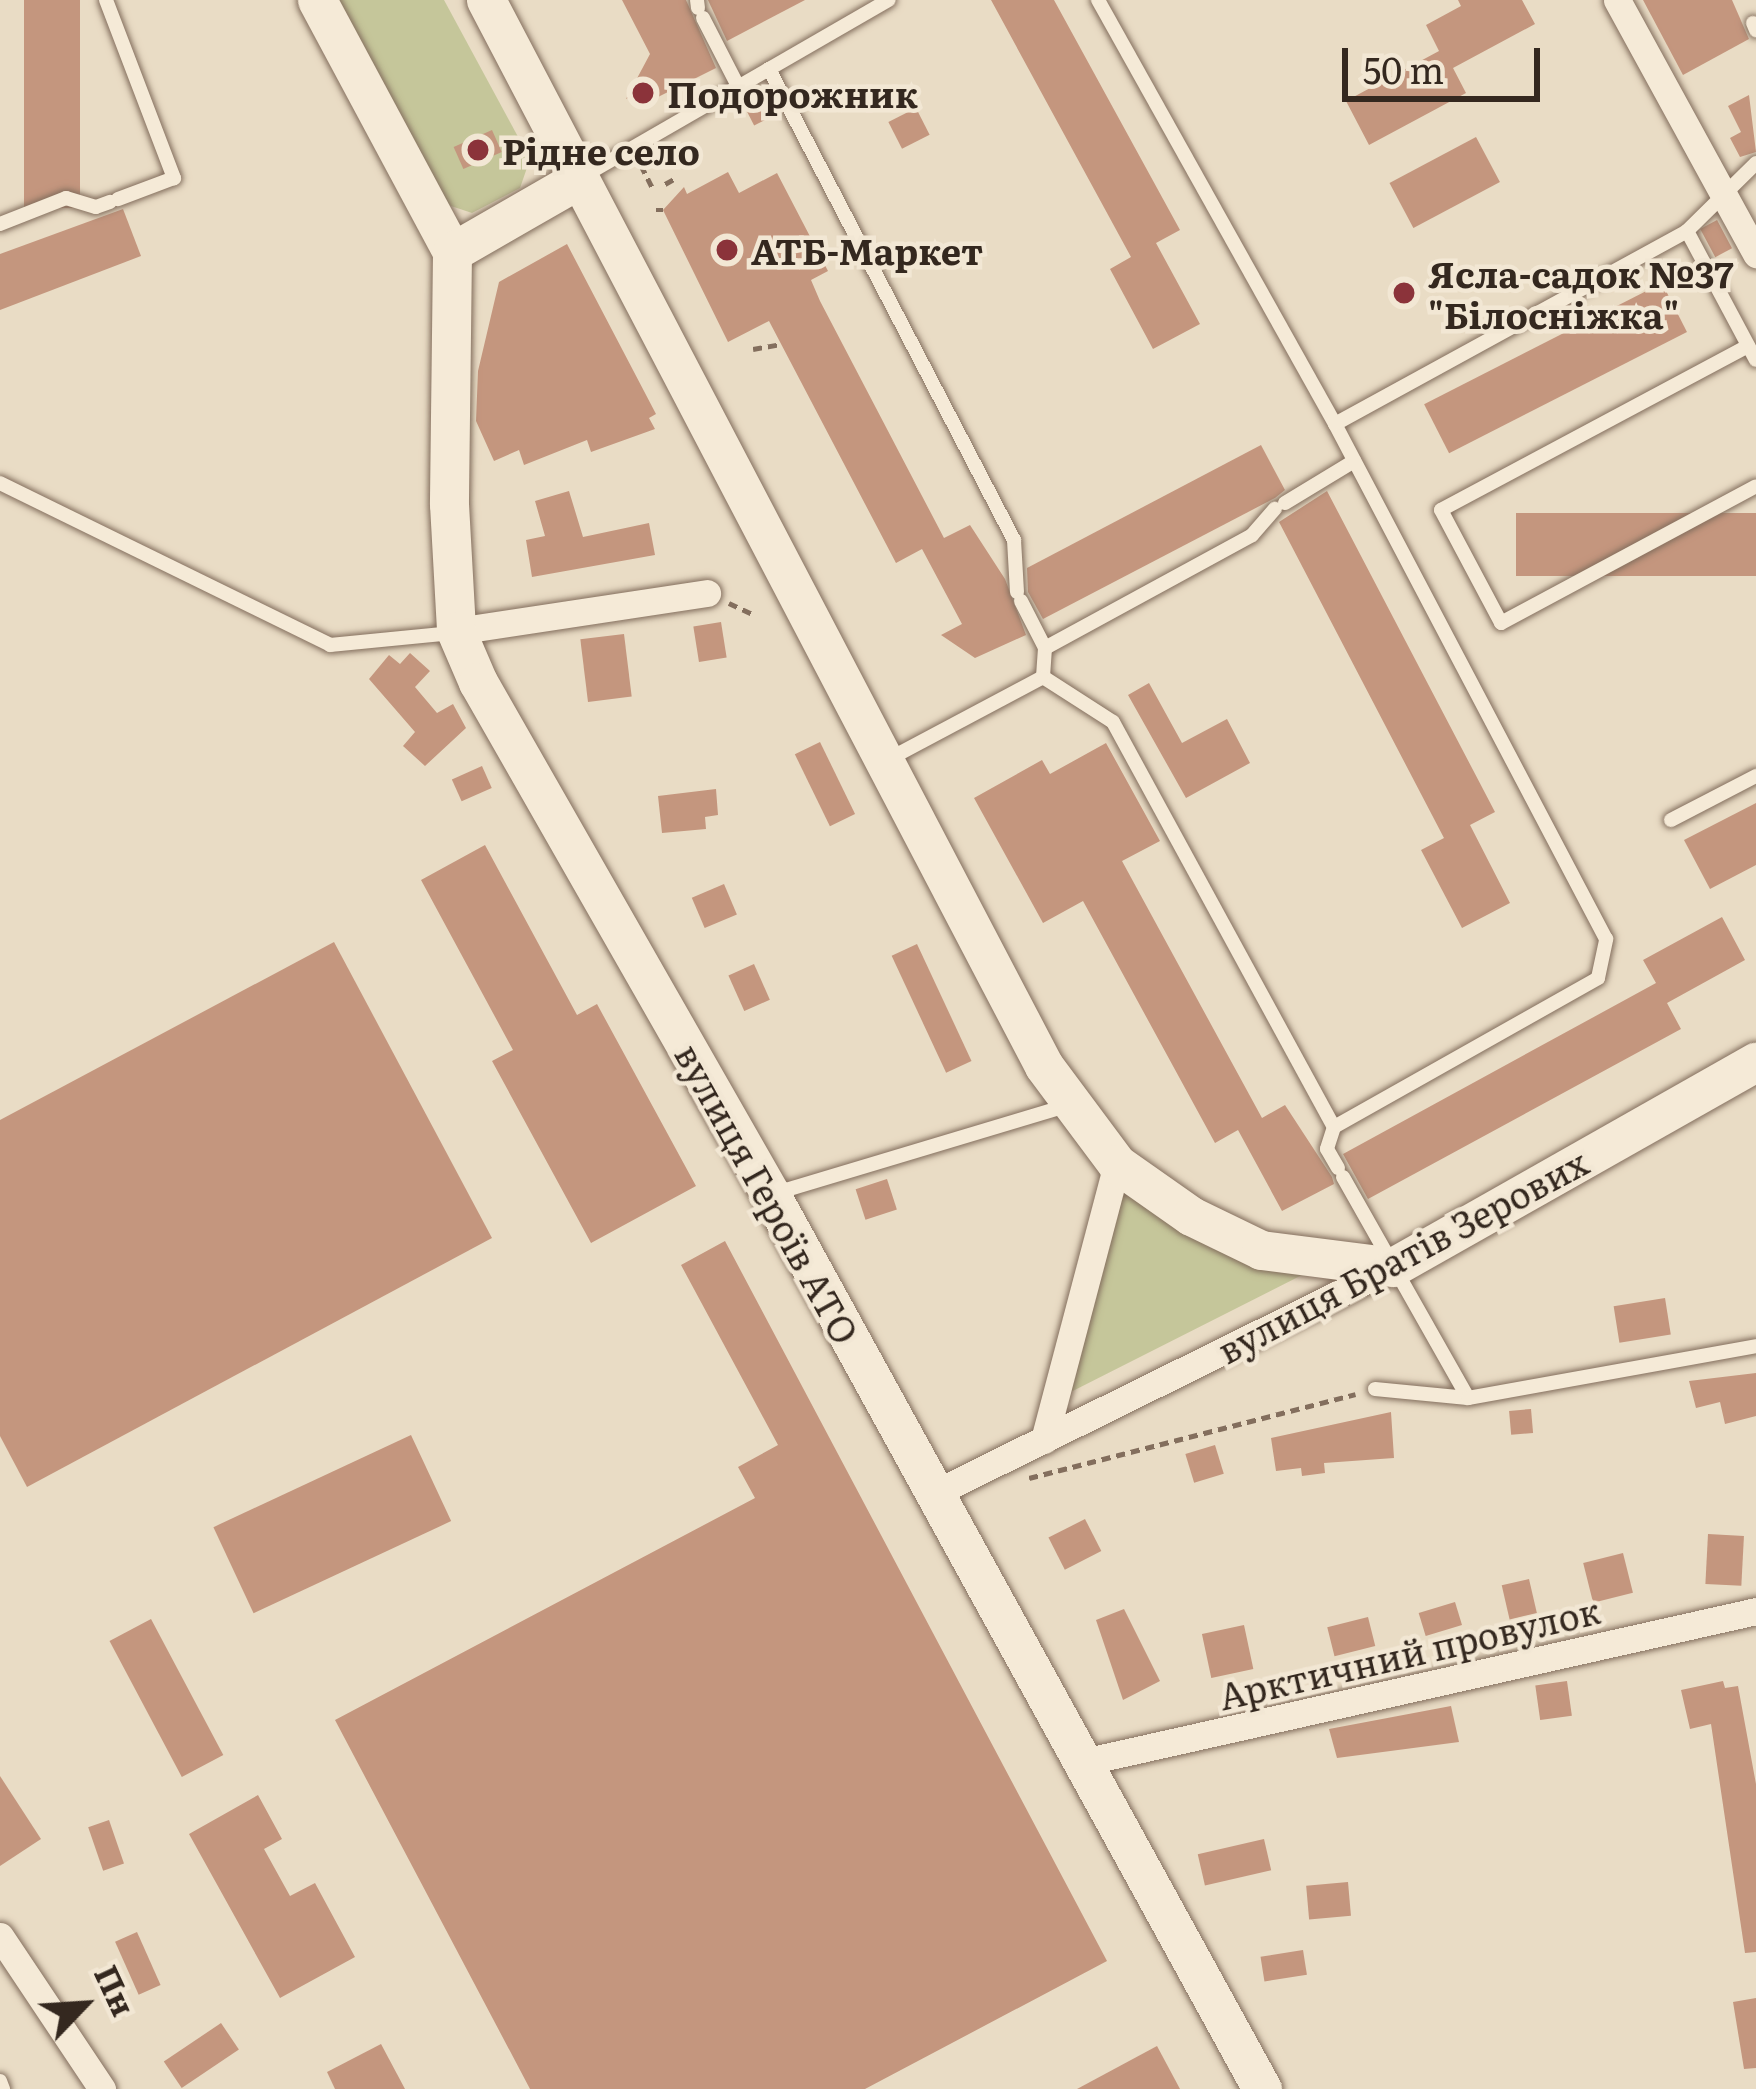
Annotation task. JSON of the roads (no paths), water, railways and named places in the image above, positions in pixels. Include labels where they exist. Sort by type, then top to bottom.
[{"type":"main road","name":"вулиця Героїв АТО","points":[[317,0],[452,252],[449,504],[456,632],[1262,2089]]},
{"type":"main road","points":[[486,0],[1070,1106],[1118,1164],[1191,1216],[1261,1250],[1393,1267]]},
{"type":"main road","points":[[452,252],[579,179]]},
{"type":"main road","name":"вулиця Братів Зерових","points":[[1393,1267],[1756,1062]]},
{"type":"street","points":[[1617,0],[1756,254]]},
{"type":"street","points":[[456,632],[707,593]]},
{"type":"street","points":[[1044,1440],[1118,1164]]},
{"type":"street","name":"вулиця Братів Зерових","points":[[933,1494],[1393,1267]]},
{"type":"street","name":"Арктичний провулок","points":[[1078,1763],[1756,1611]]},
{"type":"street","points":[[0,1936],[102,2089]]},
{"type":"lane","points":[[0,224],[66,198],[96,207],[174,178],[106,0]]},
{"type":"lane","points":[[579,179],[889,0]]},
{"type":"lane","points":[[1098,0],[1335,424],[1606,939],[1598,978],[1334,1127],[1327,1149],[1468,1398]]},
{"type":"lane","points":[[699,8],[738,86]]},
{"type":"lane","points":[[769,69],[1014,540],[1019,597],[1045,648],[1043,676]]},
{"type":"lane","points":[[1335,424],[1687,231],[1722,191],[1756,163]]},
{"type":"lane","points":[[1687,231],[1752,353],[1441,510],[1501,623],[1756,486]]},
{"type":"lane","points":[[1045,648],[1252,535],[1280,506],[1354,461]]},
{"type":"lane","points":[[0,483],[331,645],[456,632]]},
{"type":"lane","points":[[885,762],[1043,676]]},
{"type":"lane","points":[[1043,676],[1113,722],[1334,1127]]},
{"type":"lane","points":[[1671,820],[1756,776]]},
{"type":"lane","points":[[771,1195],[1070,1106]]},
{"type":"lane","points":[[1375,1389],[1468,1398],[1756,1346]]},
{"type":"place","name":"Подорожник","points":[[643,93]]},
{"type":"place","name":"Рідне село","points":[[478,150]]},
{"type":"place","name":"АТБ-Маркет","points":[[727,250]]},
{"type":"place","name":"Ясла-садок №37 \"Білосніжка\"","points":[[1404,293]]}]
